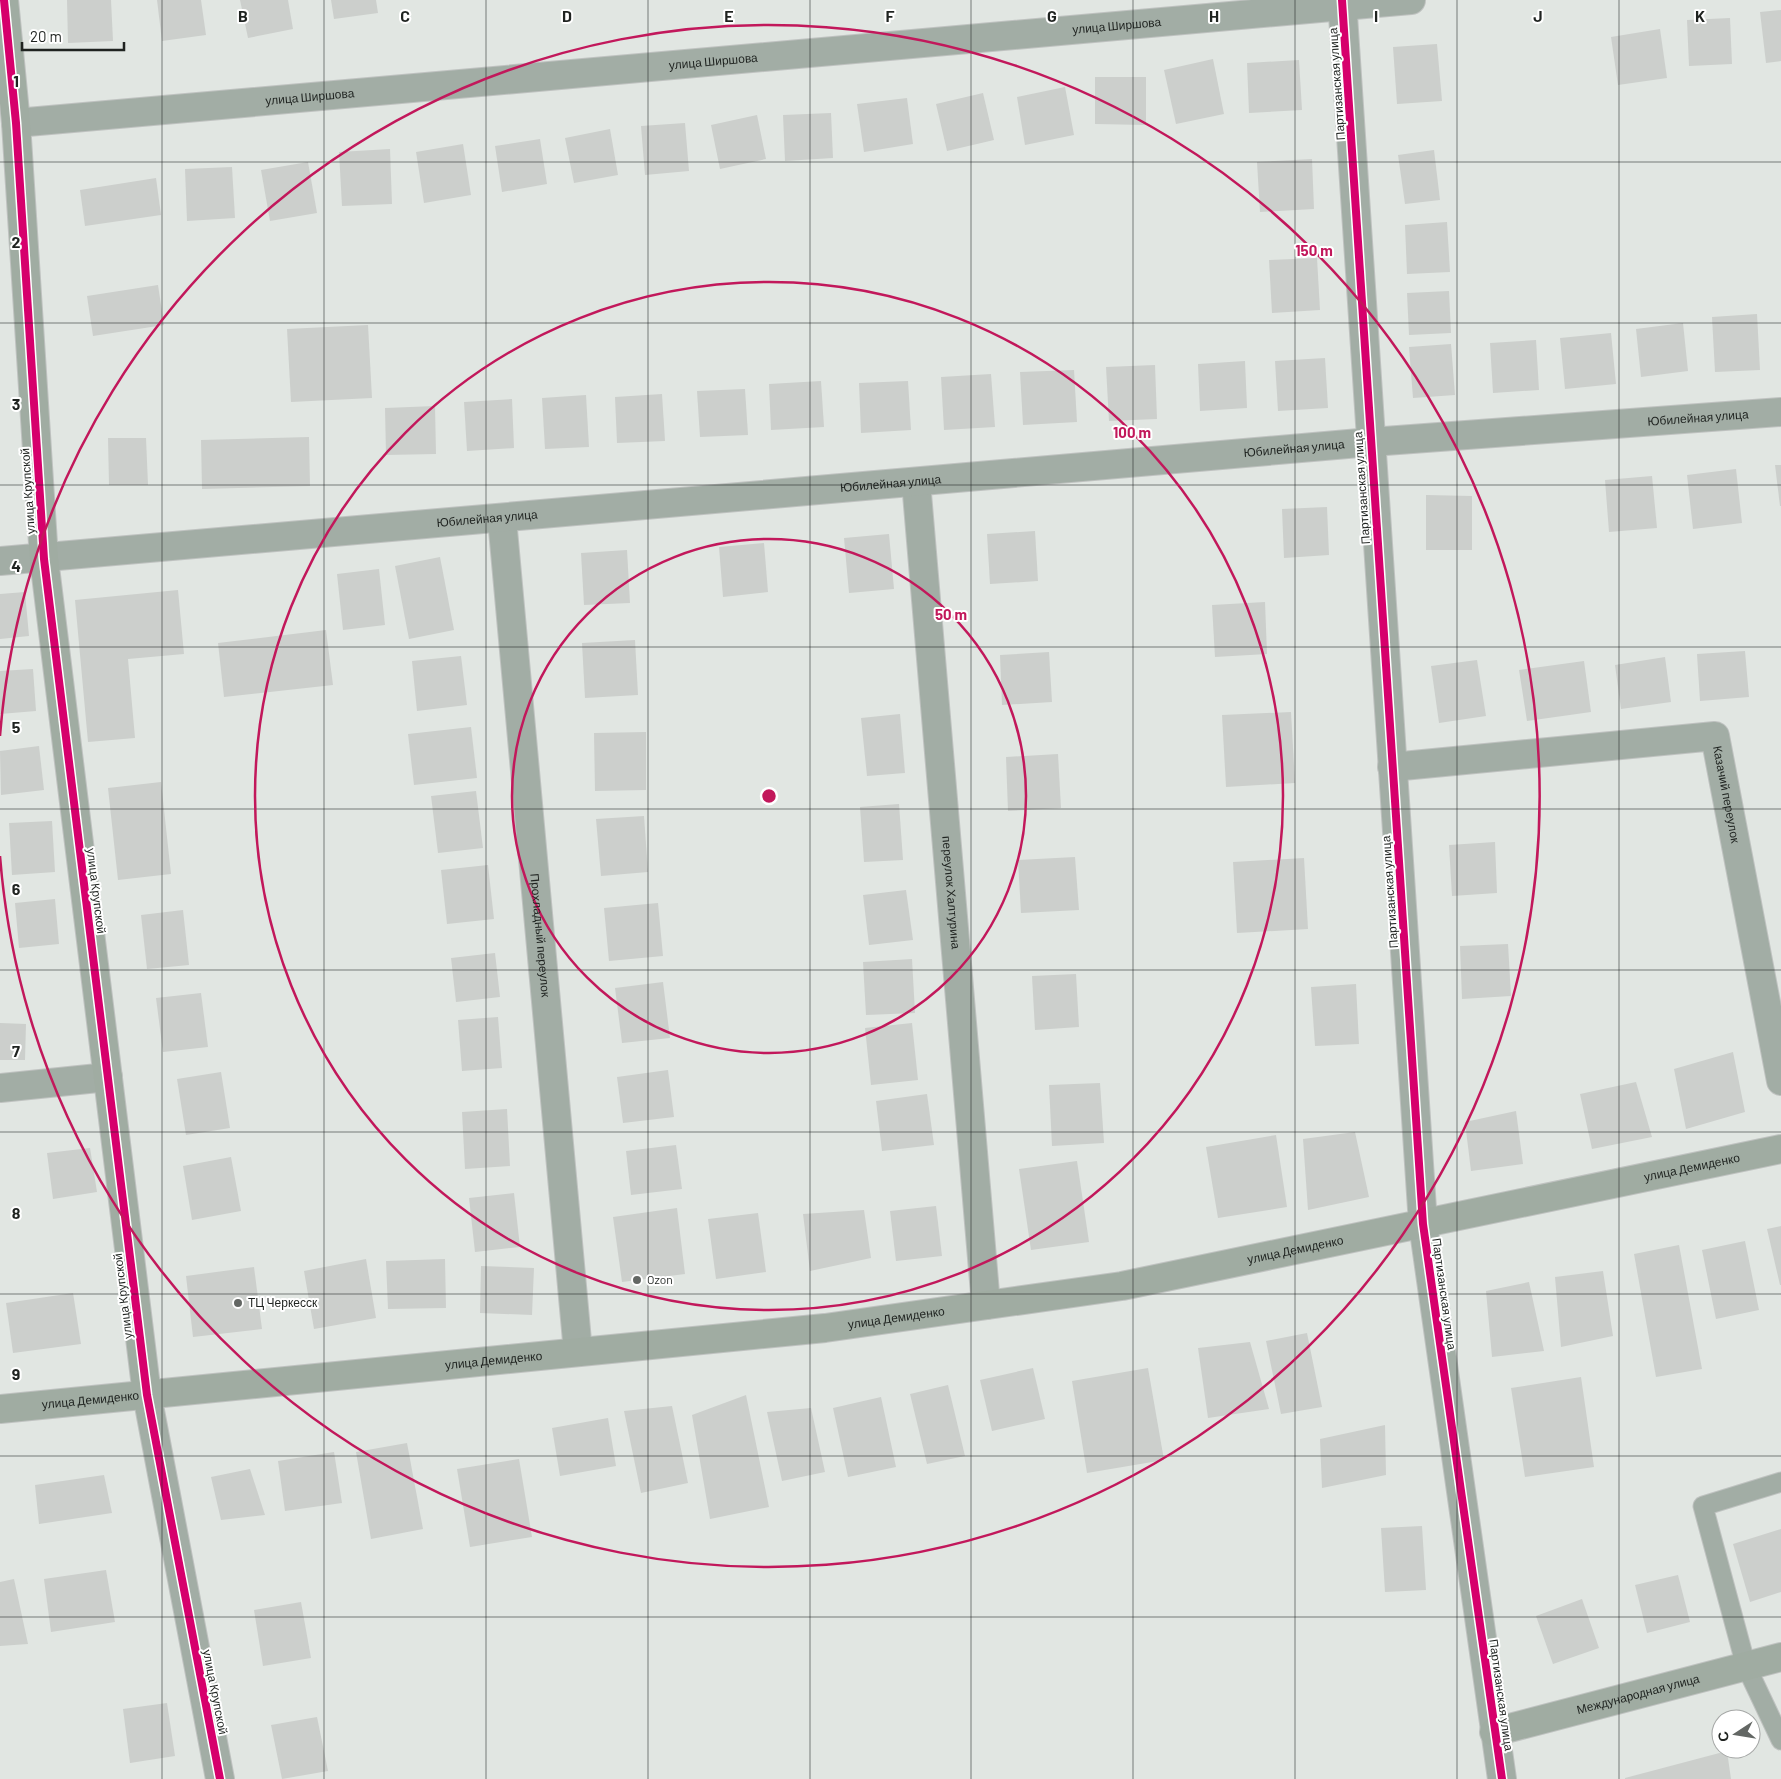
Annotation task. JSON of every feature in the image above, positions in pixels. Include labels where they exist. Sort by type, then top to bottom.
[{"type":"main road","name":"улица Крупской","points":[[4,0],[4,49],[16,123],[44,559],[147,1395]]},
{"type":"main road","name":"улица Демиденко","points":[[0,1409],[825,1328],[1122,1286],[1781,1149]]},
{"type":"main road","name":"Международная улица","points":[[1494,1732],[1781,1657]]},
{"type":"street","name":"улица Ширшова","points":[[16,123],[1343,3],[1411,0]]},
{"type":"street","name":"Партизанская улица","points":[[1343,3],[1370,442],[1423,1224],[1502,1779]]},
{"type":"street","name":"Юбилейная улица","points":[[0,561],[44,559],[1370,442],[1781,412]]},
{"type":"street","name":"переулок Халтурина","points":[[916,482],[986,1305]]},
{"type":"street","name":"Прохладный переулок","points":[[502,519],[578,1352]]},
{"type":"street","name":"Казачий переулок","points":[[1392,767],[1715,736],[1781,1081]]},
{"type":"street","points":[[0,1088],[108,1077]]},
{"type":"street","name":"улица Крупской","points":[[147,1395],[220,1779]]},
{"type":"lane","points":[[1781,1482],[1703,1506],[1746,1666],[1781,1740]]},
{"type":"building","points":[[67,0],[111,0],[113,41],[68,43]]},
{"type":"building","points":[[157,0],[201,0],[206,35],[162,41]]},
{"type":"building","points":[[240,0],[288,0],[293,29],[248,38]]},
{"type":"building","points":[[331,0],[376,0],[378,13],[334,19]]},
{"type":"building","points":[[1781,10],[1781,61],[1766,63],[1760,12]]},
{"type":"building","points":[[1730,18],[1732,64],[1689,66],[1687,20]]},
{"type":"building","points":[[1660,29],[1667,78],[1618,85],[1611,37]]},
{"type":"building","points":[[1437,44],[1442,101],[1397,104],[1393,47]]},
{"type":"building","points":[[1213,59],[1224,114],[1176,124],[1164,70]]},
{"type":"building","points":[[1299,60],[1302,110],[1249,113],[1247,63]]},
{"type":"building","points":[[1095,77],[1146,77],[1146,125],[1095,124]]},
{"type":"building","points":[[1065,87],[1074,135],[1025,145],[1017,97]]},
{"type":"building","points":[[983,93],[994,140],[947,151],[936,104]]},
{"type":"building","points":[[907,98],[913,144],[864,152],[857,104]]},
{"type":"building","points":[[831,113],[833,158],[785,161],[783,115]]},
{"type":"building","points":[[757,115],[766,159],[720,169],[711,125]]},
{"type":"building","points":[[685,123],[689,171],[645,175],[641,126]]},
{"type":"building","points":[[610,129],[618,175],[574,183],[565,138]]},
{"type":"building","points":[[540,139],[547,184],[502,192],[495,146]]},
{"type":"building","points":[[463,144],[471,195],[424,203],[416,152]]},
{"type":"building","points":[[390,149],[392,204],[342,206],[339,152]]},
{"type":"building","points":[[1434,150],[1440,200],[1405,204],[1398,155]]},
{"type":"building","points":[[1312,159],[1314,209],[1260,212],[1257,162]]},
{"type":"building","points":[[308,162],[317,213],[270,221],[261,170]]},
{"type":"building","points":[[232,167],[235,218],[187,221],[185,169]]},
{"type":"building","points":[[156,178],[161,215],[85,226],[80,190]]},
{"type":"building","points":[[1447,222],[1450,272],[1407,274],[1405,225]]},
{"type":"building","points":[[1317,258],[1320,310],[1272,313],[1269,260]]},
{"type":"building","points":[[158,285],[164,325],[93,336],[87,296]]},
{"type":"building","points":[[1449,291],[1451,333],[1409,335],[1407,293]]},
{"type":"building","points":[[1757,314],[1760,370],[1715,372],[1712,317]]},
{"type":"building","points":[[1683,323],[1688,371],[1641,377],[1636,329]]},
{"type":"building","points":[[368,325],[372,398],[291,402],[287,329]]},
{"type":"building","points":[[1611,333],[1616,384],[1565,389],[1560,338]]},
{"type":"building","points":[[1536,340],[1539,390],[1493,393],[1490,343]]},
{"type":"building","points":[[1451,344],[1455,395],[1413,398],[1409,347]]},
{"type":"building","points":[[1325,358],[1328,408],[1278,411],[1275,361]]},
{"type":"building","points":[[1245,361],[1247,408],[1200,411],[1198,364]]},
{"type":"building","points":[[1155,365],[1157,419],[1109,421],[1106,367]]},
{"type":"building","points":[[1074,370],[1077,422],[1023,425],[1020,372]]},
{"type":"building","points":[[991,374],[995,427],[944,430],[941,377]]},
{"type":"building","points":[[821,381],[824,427],[771,430],[769,384]]},
{"type":"building","points":[[908,381],[911,430],[861,433],[859,383]]},
{"type":"building","points":[[745,389],[748,435],[700,437],[697,391]]},
{"type":"building","points":[[662,394],[665,441],[617,443],[615,397]]},
{"type":"building","points":[[586,395],[589,447],[545,449],[542,398]]},
{"type":"building","points":[[512,399],[514,448],[467,451],[464,402]]},
{"type":"building","points":[[435,406],[436,454],[386,455],[385,408]]},
{"type":"building","points":[[309,437],[310,486],[202,489],[201,440]]},
{"type":"building","points":[[108,438],[146,438],[148,485],[109,485]]},
{"type":"building","points":[[1775,465],[1781,465],[1781,506],[1780,506]]},
{"type":"building","points":[[1736,469],[1742,523],[1693,529],[1687,475]]},
{"type":"building","points":[[1652,476],[1657,528],[1609,532],[1605,480]]},
{"type":"building","points":[[1426,495],[1472,496],[1472,550],[1426,550]]},
{"type":"building","points":[[1327,507],[1329,555],[1284,558],[1282,509]]},
{"type":"building","points":[[1035,531],[1038,581],[990,584],[987,534]]},
{"type":"building","points":[[889,534],[894,589],[849,593],[844,538]]},
{"type":"building","points":[[764,543],[768,592],[723,597],[719,547]]},
{"type":"building","points":[[627,550],[630,603],[584,605],[581,553]]},
{"type":"building","points":[[440,557],[454,630],[409,639],[395,566]]},
{"type":"building","points":[[379,569],[385,625],[343,630],[337,574]]},
{"type":"building","points":[[178,590],[184,654],[128,659],[135,738],[88,742],[75,600]]},
{"type":"building","points":[[25,592],[29,636],[0,639],[0,594]]},
{"type":"building","points":[[1265,602],[1267,654],[1215,657],[1212,605]]},
{"type":"building","points":[[326,630],[333,685],[224,697],[218,643]]},
{"type":"building","points":[[635,640],[638,695],[585,698],[582,643]]},
{"type":"building","points":[[1745,651],[1749,697],[1700,701],[1697,654]]},
{"type":"building","points":[[1049,652],[1052,702],[1002,705],[1000,655]]},
{"type":"building","points":[[461,656],[467,705],[417,711],[412,661]]},
{"type":"building","points":[[1665,657],[1671,702],[1621,709],[1615,665]]},
{"type":"building","points":[[1477,660],[1486,716],[1439,723],[1431,666]]},
{"type":"building","points":[[1584,661],[1591,712],[1527,721],[1519,670]]},
{"type":"building","points":[[33,669],[36,711],[0,714],[0,671]]},
{"type":"building","points":[[1291,712],[1295,783],[1226,787],[1222,715]]},
{"type":"building","points":[[900,714],[905,773],[867,776],[861,718]]},
{"type":"building","points":[[471,727],[477,778],[414,785],[408,734]]},
{"type":"building","points":[[646,732],[646,790],[595,791],[594,733]]},
{"type":"building","points":[[39,746],[44,790],[1,795],[0,751]]},
{"type":"building","points":[[1058,754],[1061,808],[1008,811],[1006,757]]},
{"type":"building","points":[[161,782],[171,874],[118,880],[108,788]]},
{"type":"building","points":[[476,791],[483,848],[438,853],[431,796]]},
{"type":"building","points":[[899,804],[903,860],[864,862],[860,807]]},
{"type":"building","points":[[644,816],[648,872],[601,876],[596,819]]},
{"type":"building","points":[[52,821],[55,872],[12,875],[9,823]]},
{"type":"building","points":[[1495,842],[1497,893],[1452,896],[1449,845]]},
{"type":"building","points":[[1075,857],[1079,910],[1021,913],[1018,860]]},
{"type":"building","points":[[1304,858],[1308,929],[1237,933],[1233,862]]},
{"type":"building","points":[[488,865],[494,919],[447,924],[441,870]]},
{"type":"building","points":[[906,890],[913,940],[869,945],[863,895]]},
{"type":"building","points":[[55,899],[59,944],[19,948],[15,903]]},
{"type":"building","points":[[658,903],[663,956],[609,961],[604,908]]},
{"type":"building","points":[[183,910],[189,965],[147,969],[141,915]]},
{"type":"building","points":[[1508,944],[1511,996],[1462,999],[1460,946]]},
{"type":"building","points":[[495,953],[500,997],[456,1002],[451,958]]},
{"type":"building","points":[[912,959],[915,1013],[866,1015],[863,962]]},
{"type":"building","points":[[1076,974],[1079,1027],[1035,1030],[1032,976]]},
{"type":"building","points":[[663,982],[670,1038],[622,1043],[615,988]]},
{"type":"building","points":[[1356,984],[1359,1044],[1315,1046],[1311,987]]},
{"type":"building","points":[[201,993],[208,1047],[163,1052],[156,998]]},
{"type":"building","points":[[498,1017],[502,1068],[462,1071],[458,1020]]},
{"type":"building","points":[[0,1023],[26,1024],[25,1060],[0,1060]]},
{"type":"building","points":[[912,1023],[918,1080],[871,1085],[865,1028]]},
{"type":"building","points":[[1733,1052],[1745,1112],[1686,1129],[1674,1069]]},
{"type":"building","points":[[668,1070],[674,1117],[623,1123],[617,1077]]},
{"type":"building","points":[[221,1072],[230,1128],[186,1135],[177,1079]]},
{"type":"building","points":[[1636,1082],[1652,1137],[1592,1149],[1580,1094]]},
{"type":"building","points":[[1100,1083],[1104,1143],[1052,1146],[1049,1085]]},
{"type":"building","points":[[927,1094],[934,1145],[882,1151],[876,1101]]},
{"type":"building","points":[[507,1109],[510,1166],[465,1169],[462,1112]]},
{"type":"building","points":[[1516,1111],[1523,1164],[1471,1171],[1465,1122]]},
{"type":"building","points":[[1355,1132],[1369,1197],[1308,1210],[1303,1139]]},
{"type":"building","points":[[1276,1135],[1287,1207],[1218,1218],[1206,1147]]},
{"type":"building","points":[[676,1145],[682,1189],[631,1195],[626,1151]]},
{"type":"building","points":[[90,1148],[97,1192],[53,1199],[47,1153]]},
{"type":"building","points":[[231,1157],[241,1211],[192,1220],[183,1166]]},
{"type":"building","points":[[1077,1161],[1089,1242],[1031,1250],[1019,1169]]},
{"type":"building","points":[[514,1193],[520,1247],[475,1252],[469,1198]]},
{"type":"building","points":[[936,1206],[942,1256],[896,1261],[890,1211]]},
{"type":"building","points":[[677,1208],[685,1274],[622,1282],[613,1217]]},
{"type":"building","points":[[864,1210],[871,1258],[810,1271],[803,1214]]},
{"type":"building","points":[[758,1213],[766,1272],[716,1279],[708,1219]]},
{"type":"building","points":[[1781,1226],[1781,1285],[1780,1285],[1767,1229]]},
{"type":"building","points":[[1745,1241],[1759,1310],[1716,1319],[1702,1250]]},
{"type":"building","points":[[1679,1245],[1702,1369],[1656,1377],[1634,1254]]},
{"type":"building","points":[[366,1259],[376,1318],[314,1329],[304,1271]]},
{"type":"building","points":[[445,1259],[446,1308],[388,1309],[386,1261]]},
{"type":"building","points":[[481,1266],[534,1268],[532,1315],[480,1313]]},
{"type":"building","points":[[254,1267],[262,1329],[193,1337],[186,1276]]},
{"type":"building","points":[[1603,1271],[1613,1336],[1561,1347],[1555,1277]]},
{"type":"building","points":[[1529,1282],[1544,1351],[1492,1357],[1486,1291]]},
{"type":"building","points":[[73,1293],[81,1344],[13,1353],[6,1303]]},
{"type":"building","points":[[1307,1333],[1322,1407],[1281,1414],[1266,1341]]},
{"type":"building","points":[[1250,1342],[1269,1409],[1208,1418],[1198,1348]]},
{"type":"building","points":[[1033,1368],[1045,1419],[992,1431],[980,1380]]},
{"type":"building","points":[[1148,1368],[1164,1460],[1087,1473],[1072,1381]]},
{"type":"building","points":[[1581,1377],[1594,1467],[1525,1477],[1511,1388]]},
{"type":"building","points":[[948,1385],[965,1456],[927,1464],[910,1394]]},
{"type":"building","points":[[746,1395],[769,1507],[710,1519],[692,1415]]},
{"type":"building","points":[[881,1397],[896,1467],[848,1477],[833,1408]]},
{"type":"building","points":[[672,1406],[688,1483],[641,1493],[624,1411]]},
{"type":"building","points":[[811,1408],[825,1472],[782,1481],[767,1412]]},
{"type":"building","points":[[608,1418],[616,1466],[560,1476],[552,1428]]},
{"type":"building","points":[[1385,1425],[1386,1475],[1322,1488],[1320,1439]]},
{"type":"building","points":[[407,1443],[423,1529],[371,1539],[356,1452]]},
{"type":"building","points":[[334,1452],[342,1503],[285,1511],[278,1461]]},
{"type":"building","points":[[519,1459],[532,1537],[470,1547],[457,1469]]},
{"type":"building","points":[[250,1469],[265,1515],[221,1520],[211,1477]]},
{"type":"building","points":[[104,1475],[112,1513],[39,1524],[35,1485]]},
{"type":"building","points":[[1422,1526],[1426,1590],[1385,1592],[1381,1528]]},
{"type":"building","points":[[1781,1529],[1781,1592],[1750,1602],[1733,1544]]},
{"type":"building","points":[[106,1570],[115,1622],[51,1632],[44,1579]]},
{"type":"building","points":[[1678,1575],[1690,1622],[1647,1633],[1635,1585]]},
{"type":"building","points":[[14,1579],[28,1644],[0,1646],[0,1582]]},
{"type":"building","points":[[1582,1599],[1599,1648],[1553,1664],[1536,1616]]},
{"type":"building","points":[[301,1602],[311,1658],[263,1666],[254,1610]]},
{"type":"building","points":[[167,1703],[175,1756],[130,1763],[123,1709]]},
{"type":"building","points":[[317,1717],[328,1771],[282,1779],[271,1725]]},
{"type":"building","points":[[1711,1755],[1711,1759],[1728,1759],[1731,1779],[1625,1779]]},
{"type":"cycle path","points":[[4,0],[16,123],[44,559],[147,1395],[220,1779]]},
{"type":"cycle path","points":[[1342,0],[1423,1224],[1502,1779]]},
{"type":"place","name":"Ozon","points":[[637,1280]]},
{"type":"place","name":"ТЦ Черкесск","points":[[238,1303]]}]
